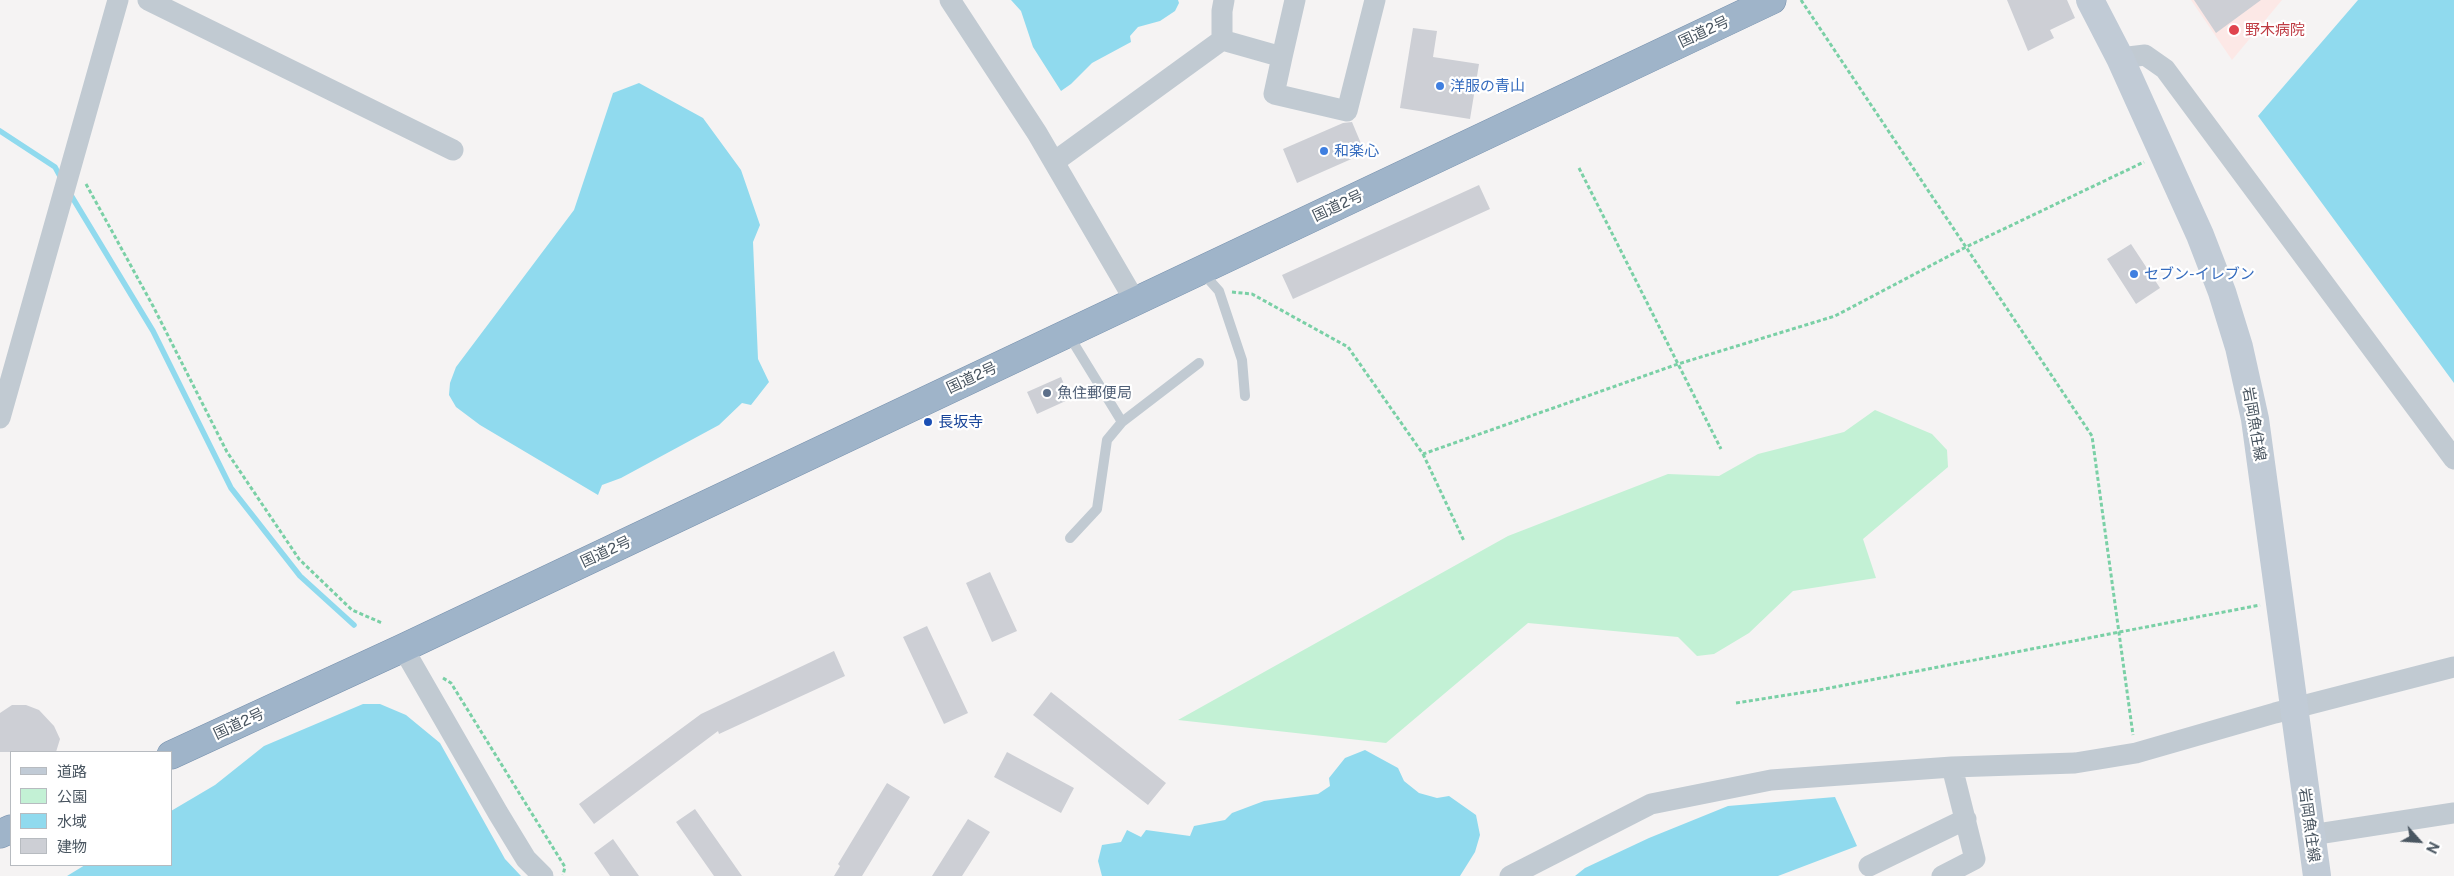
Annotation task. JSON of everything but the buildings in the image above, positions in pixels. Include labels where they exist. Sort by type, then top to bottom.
[{"type":"highway","name":"国道2号","points":[[172,755],[403,648],[1772,0]]},
{"type":"main road","name":"岩岡魚住線","points":[[2090,0],[2120,58],[2200,235],[2222,292],[2239,347],[2255,419],[2280,601],[2292,709],[2317,876]]},
{"type":"street","points":[[0,418],[118,0]]},
{"type":"street","points":[[148,0],[454,150]]},
{"type":"street","points":[[950,0],[1054,162],[1135,301]]},
{"type":"street","points":[[1222,40],[1224,0]]},
{"type":"street","points":[[1295,0],[1274,94],[1347,111],[1375,0]]},
{"type":"street","points":[[1054,162],[1222,40]]},
{"type":"street","points":[[1222,40],[1282,57]]},
{"type":"street","points":[[2120,58],[2145,55],[2165,69],[2454,459]]},
{"type":"street","points":[[403,648],[526,859],[543,876]]},
{"type":"street","points":[[1510,876],[1651,804],[1772,780],[1952,767],[2075,763],[2136,753],[2292,709],[2454,667]]},
{"type":"street","points":[[1942,876],[1975,859],[1952,767]]},
{"type":"street","points":[[2311,835],[2454,813]]},
{"type":"street","points":[[1869,866],[1966,819]]},
{"type":"lane","points":[[1201,271],[1219,291],[1242,360],[1246,396]]},
{"type":"lane","points":[[1068,333],[1122,422]]},
{"type":"lane","points":[[1070,538],[1097,509],[1108,440],[1122,422],[1199,363]]},
{"type":"path","points":[[1801,0],[2092,436],[2136,753]]},
{"type":"path","points":[[1423,454],[1678,364],[1835,316],[1966,247],[2163,154]]},
{"type":"path","points":[[73,159],[126,261],[153,306],[232,460],[299,558],[352,610],[382,623]]},
{"type":"path","points":[[1579,168],[1721,449]]},
{"type":"path","points":[[1219,291],[1252,294],[1348,347],[1423,454],[1464,541]]},
{"type":"path","points":[[1736,703],[1819,690],[2280,601]]},
{"type":"path","points":[[436,673],[451,683],[565,867],[562,876]]},
{"type":"shaded area","name":"野木病院","points":[[2191,0],[2282,0],[2232,60]]},
{"type":"green space","points":[[1875,410],[1932,434],[1947,450],[1948,467],[1863,539],[1876,578],[1793,591],[1749,633],[1714,654],[1697,656],[1678,637],[1528,623],[1386,743],[1178,720],[1508,536],[1668,474],[1719,476],[1758,454],[1844,432]]},
{"type":"water","points":[[1011,0],[1178,0],[1179,3],[1175,11],[1160,21],[1138,27],[1130,36],[1131,42],[1092,63],[1071,84],[1061,91],[1033,47],[1021,11]]},
{"type":"water","points":[[2358,0],[2454,0],[2454,383],[2258,116]]},
{"type":"water","points":[[639,83],[703,118],[741,170],[760,225],[753,242],[758,359],[769,382],[751,405],[742,403],[719,425],[621,478],[602,485],[598,495],[480,425],[456,407],[449,395],[450,383],[456,367],[574,210],[613,93]]},
{"type":"water","points":[[363,704],[380,704],[406,715],[440,743],[505,859],[521,876],[67,876],[83,866],[172,866],[172,810],[215,785],[264,746]]},
{"type":"water","points":[[1365,750],[1398,768],[1404,781],[1419,793],[1437,798],[1449,796],[1476,815],[1480,835],[1475,852],[1460,876],[1102,876],[1098,861],[1102,845],[1121,842],[1127,830],[1141,837],[1146,830],[1190,836],[1194,826],[1225,820],[1232,813],[1264,801],[1318,794],[1330,786],[1329,778],[1345,758]]},
{"type":"water","points":[[1835,797],[1857,846],[1778,876],[1575,876],[1585,868],[1649,838],[1728,806]]},
{"type":"waterway","points":[[0,131],[55,167],[62,180]]},
{"type":"waterway","points":[[69,192],[153,331],[231,488],[300,576],[354,625]]},
{"type":"place","name":"野木病院","points":[[2234,30]]},
{"type":"place","name":"洋服の青山","points":[[1440,86]]},
{"type":"place","name":"和楽心","points":[[1324,151]]},
{"type":"place","name":"セブン-イレブン","points":[[2134,274]]},
{"type":"place","name":"魚住郵便局","points":[[1047,393]]},
{"type":"place","name":"長坂寺","points":[[928,422]]}]
